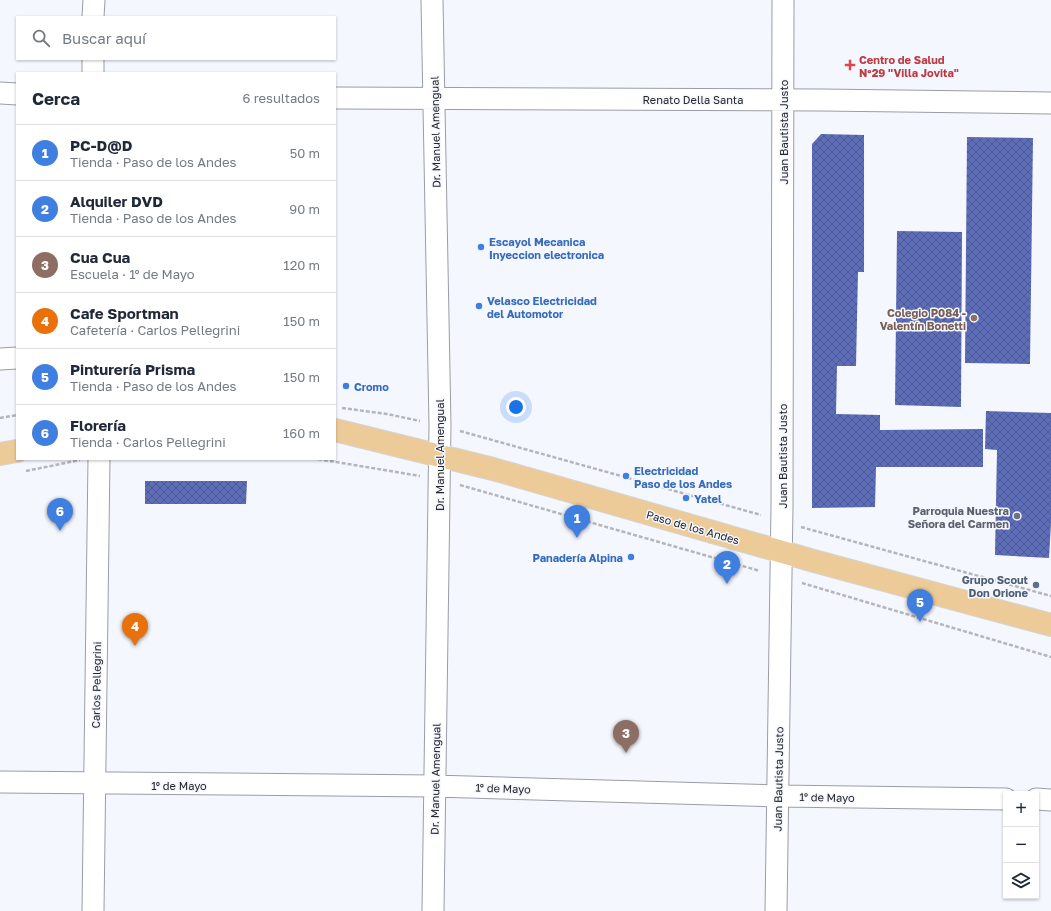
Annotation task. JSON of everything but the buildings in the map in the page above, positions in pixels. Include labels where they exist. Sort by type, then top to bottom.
[{"type":"main road","name":"Paso de los Andes","points":[[336,430],[440,455],[1051,625]]},
{"type":"main road","points":[[0,454],[16,450]]},
{"type":"street","points":[[93,16],[94,0]]},
{"type":"street","name":"Dr. Manuel Amengual","points":[[432,0],[440,425],[434,911]]},
{"type":"street","name":"Juan Bautista Justo","points":[[776,911],[782,521],[783,0]]},
{"type":"street","points":[[93,60],[93,72]]},
{"type":"street","points":[[0,93],[16,94]]},
{"type":"street","name":"Renato Della Santa","points":[[336,98],[783,99],[1051,103]]},
{"type":"street","points":[[0,359],[16,358]]},
{"type":"street","name":"Carlos Pellegrini","points":[[93,911],[99,460]]},
{"type":"street","name":"1° de Mayo","points":[[0,782],[435,786],[778,796],[1003,799]]},
{"type":"street","points":[[1039,799],[1051,800]]},
{"type":"path","points":[[336,408],[387,414],[440,425],[1051,596]]},
{"type":"path","points":[[0,418],[16,415]]},
{"type":"path","points":[[23,472],[79,460]]},
{"type":"path","points":[[324,460],[439,479],[1051,656]]},
{"type":"place","name":"Centro de Salud N°29 \"Villa Jovita\"","points":[[850,65]]},
{"type":"place","name":"Escayol Mecanica Inyeccion electronica","points":[[481,247]]},
{"type":"place","name":"Velasco Electricidad del Automotor","points":[[479,306]]},
{"type":"place","name":"Colegio P084 - Valentín Bonetti","points":[[974,318]]},
{"type":"place","name":"Cromo","points":[[346,386]]},
{"type":"place","name":"Electricidad Paso de los Andes","points":[[626,476]]},
{"type":"place","name":"Yatel","points":[[686,498]]},
{"type":"place","name":"Parroquia Nuestra Señora del Carmen","points":[[1017,516]]},
{"type":"place","name":"Florería","points":[[60,531]]},
{"type":"place","name":"PC-D@D","points":[[577,538]]},
{"type":"place","name":"Panadería Alpina","points":[[631,557]]},
{"type":"place","name":"Alquiler DVD","points":[[727,584]]},
{"type":"place","name":"Grupo Scout Don Orione","points":[[1036,585]]},
{"type":"place","name":"Pinturería Prisma","points":[[920,622]]},
{"type":"place","name":"Cafe Sportman","points":[[135,646]]},
{"type":"place","name":"Cua Cua","points":[[626,753]]}]
